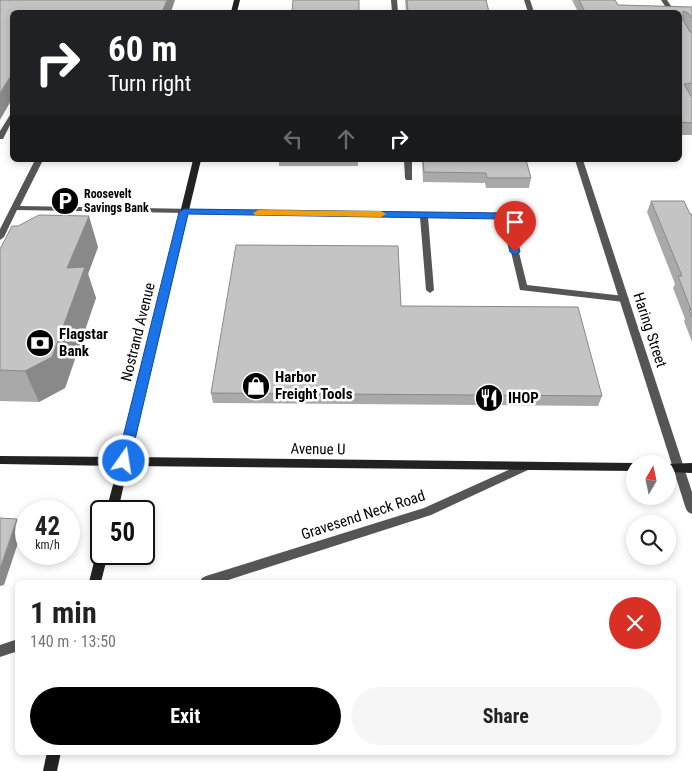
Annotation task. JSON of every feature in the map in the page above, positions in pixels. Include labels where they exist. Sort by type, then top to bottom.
[{"type":"main road","name":"Nostrand Avenue","points":[[115,500],[196,162]]},
{"type":"main road","name":"Avenue U","points":[[0,460],[626,467]]},
{"type":"main road","points":[[676,468],[692,468]]},
{"type":"main road","points":[[96,580],[99,565]]},
{"type":"main road","points":[[50,771],[53,755]]},
{"type":"street","points":[[0,137],[10,120]]},
{"type":"street","points":[[0,237],[38,162]]},
{"type":"street","points":[[408,162],[409,178]]},
{"type":"street","name":"Haring Street","points":[[580,162],[624,299],[669,455]]},
{"type":"street","points":[[14,208],[506,216],[523,288],[624,299]]},
{"type":"street","points":[[424,214],[430,290]]},
{"type":"street","name":"Gravesend Neck Road","points":[[212,580],[426,512],[526,466]]},
{"type":"street","name":"Haring Street","points":[[676,474],[692,509]]},
{"type":"street","points":[[0,651],[15,646]]},
{"type":"building","points":[[0,0],[167,0],[163,10],[10,10],[10,77],[0,93]]},
{"type":"building","points":[[293,0],[359,0],[359,10],[292,10]]},
{"type":"building","points":[[407,0],[486,0],[488,10],[408,10]]},
{"type":"building","points":[[579,0],[615,0],[618,5],[692,7],[692,18],[683,11],[683,20],[692,33],[692,83],[684,84],[692,98],[692,123],[682,122],[682,10],[584,10]]},
{"type":"building","points":[[423,162],[527,162],[531,178],[487,178],[486,173],[424,172]]},
{"type":"building","points":[[651,201],[684,201],[690,214],[692,214],[692,317],[678,276],[682,276]]},
{"type":"building","name":"Flagstar Bank","points":[[39,215],[89,216],[67,268],[85,267],[52,357],[25,371],[0,370],[0,249],[12,226],[18,226]]},
{"type":"building","points":[[236,245],[398,246],[401,306],[578,307],[602,396],[211,393]]},
{"type":"building","points":[[0,518],[15,519],[15,525],[0,569]]},
{"type":"slow traffic","points":[[258,213],[381,214]]},
{"type":"place","name":"Roosevelt Savings Bank","points":[[65,201]]},
{"type":"place","name":"Flagstar Bank","points":[[40,343]]},
{"type":"place","name":"Harbor Freight Tools","points":[[256,386]]},
{"type":"place","name":"IHOP","points":[[489,398]]},
{"type":"route","points":[[124,461],[184,212],[506,216],[515,252]]}]
